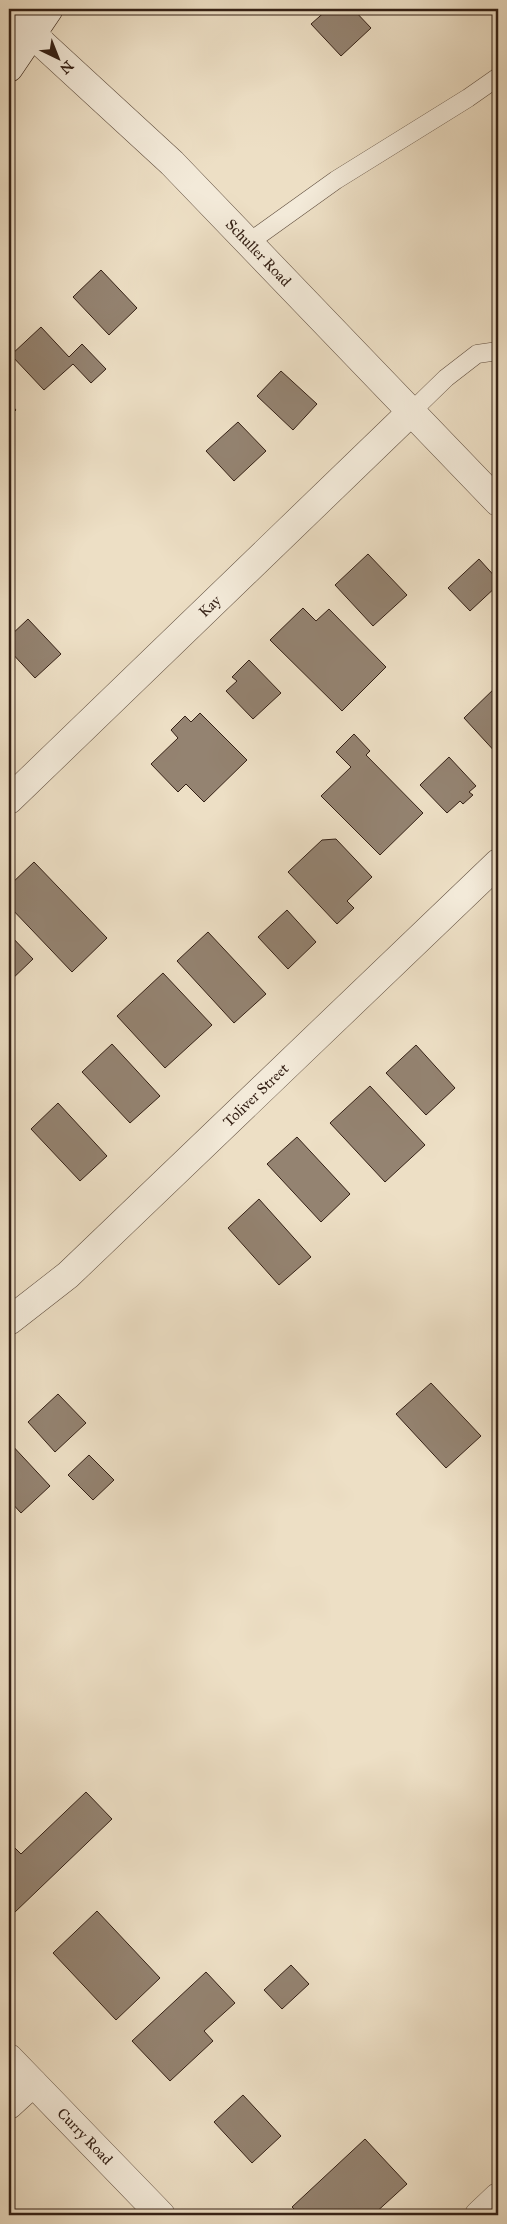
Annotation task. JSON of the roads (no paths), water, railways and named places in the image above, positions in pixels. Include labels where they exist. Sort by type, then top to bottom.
[{"type":"street","points":[[9,68],[49,9]]},
{"type":"street","name":"Schuller Road","points":[[9,13],[172,163],[498,502]]},
{"type":"street","name":"Kay","points":[[9,800],[411,412]]},
{"type":"street","name":"Toliver Street","points":[[9,1321],[32,1305],[68,1275],[498,863]]},
{"type":"street","name":"Curry Road","points":[[9,2058],[161,2215]]},
{"type":"street","points":[[9,2105],[33,2083]]},
{"type":"street","points":[[479,2215],[498,2197]]},
{"type":"lane","points":[[248,242],[336,180],[468,98],[498,77]]},
{"type":"lane","points":[[411,412],[446,378],[477,354],[498,351]]}]
